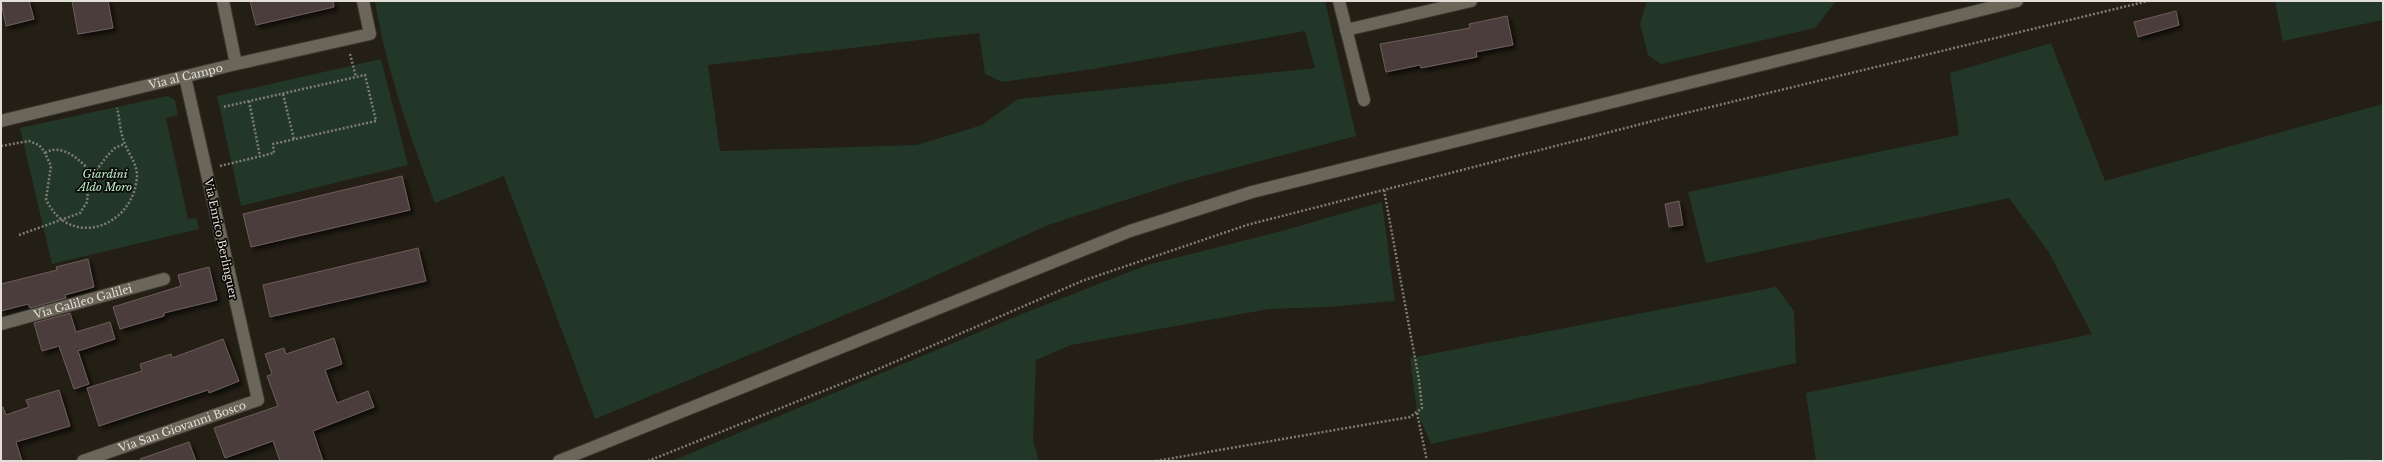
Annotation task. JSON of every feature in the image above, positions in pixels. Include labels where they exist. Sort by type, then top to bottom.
[{"type":"street","points":[[223,1],[236,64]]},
{"type":"street","name":"Via al Campo","points":[[1,121],[236,64],[370,34],[363,1]]},
{"type":"street","points":[[1339,1],[1364,100]]},
{"type":"street","points":[[1346,30],[1471,1]]},
{"type":"street","points":[[559,461],[1130,231],[1252,192],[2017,1]]},
{"type":"street","name":"Via Enrico Berlinguer","points":[[185,77],[258,400]]},
{"type":"street","name":"Via Galileo Galilei","points":[[1,324],[164,279]]},
{"type":"street","name":"Via San Giovanni Bosco","points":[[83,461],[258,400]]},
{"type":"path","points":[[648,461],[876,370],[1082,282],[1247,226],[1649,122],[2148,1]]},
{"type":"path","points":[[346,40],[356,77]]},
{"type":"path","points":[[206,170],[274,153],[273,144],[376,121],[365,75],[223,107]]},
{"type":"path","points":[[1,146],[29,140],[39,145],[45,153],[50,166],[46,199],[49,206],[64,221],[78,228],[88,228],[108,221],[126,207],[135,191],[137,177],[134,160],[124,144],[114,94]]},
{"type":"path","points":[[283,94],[294,140]]},
{"type":"path","points":[[249,101],[260,156]]},
{"type":"path","points":[[19,235],[64,221],[80,214],[87,202],[89,180],[115,148],[124,144]]},
{"type":"path","points":[[45,153],[49,151],[66,152],[81,161],[93,174]]},
{"type":"path","points":[[1156,461],[1410,417],[1422,408],[1422,397],[1384,190]]},
{"type":"path","points":[[1417,412],[1427,461]]},
{"type":"path","points":[[2344,461],[2373,461]]},
{"type":"green space","points":[[375,1],[1325,1],[1356,136],[1181,182],[1048,225],[888,297],[595,419],[504,176],[435,203],[400,104],[392,78]],"holes":[[[1305,31],[1315,68],[1018,99],[982,125],[917,145],[720,151],[708,65],[979,33],[985,74],[1002,82],[1093,69]]]},
{"type":"green space","points":[[1647,1],[1836,1],[1815,28],[1661,64],[1648,55],[1640,24]]},
{"type":"green space","points":[[2275,1],[2383,1],[2383,20],[2283,41]]},
{"type":"green space","points":[[2051,43],[2105,181],[2383,104],[2383,461],[1816,461],[1806,393],[2092,334],[2048,251],[2009,198],[1706,263],[1688,192],[1959,135],[1950,73]]},
{"type":"green space","points":[[381,59],[408,165],[241,206],[217,96]]},
{"type":"green space","name":"Giardini Aldo Moro","points":[[167,96],[175,100],[178,115],[166,118],[188,219],[197,218],[199,229],[52,264],[20,128]]},
{"type":"green space","points":[[1382,202],[1395,301],[1327,307],[1269,309],[1071,345],[1036,360],[1033,441],[1039,461],[672,461],[1022,314],[1147,265],[1282,231]]},
{"type":"green space","points":[[1776,287],[1794,311],[1796,363],[1431,444],[1417,412],[1410,358]]},
{"type":"building","points":[[1,1],[29,1],[34,19],[6,26]]},
{"type":"building","points":[[72,1],[108,1],[113,28],[78,34]]},
{"type":"building","points":[[250,1],[333,1],[334,7],[256,25]]},
{"type":"building","points":[[2176,11],[2179,25],[2138,37],[2134,22]]},
{"type":"building","points":[[1507,16],[1513,45],[1476,52],[1477,57],[1421,68],[1420,65],[1386,72],[1380,44],[1470,28],[1469,24]]},
{"type":"building","points":[[402,176],[410,210],[251,247],[243,214]]},
{"type":"building","points":[[1679,201],[1683,225],[1669,227],[1665,204]]},
{"type":"building","points":[[418,248],[426,281],[270,317],[263,285]]},
{"type":"building","points":[[88,259],[94,287],[65,295],[66,298],[30,308],[28,304],[1,311],[1,284],[57,270],[56,267]]},
{"type":"building","points":[[209,267],[217,300],[164,313],[164,316],[120,329],[113,307],[181,286],[178,275]]},
{"type":"building","points":[[70,313],[76,332],[110,322],[115,339],[78,351],[89,384],[74,389],[59,346],[42,351],[34,323]]},
{"type":"building","points":[[334,338],[342,364],[325,370],[337,403],[368,391],[374,407],[313,431],[323,461],[280,461],[273,441],[225,458],[214,428],[278,406],[267,376],[272,374],[265,354],[284,348],[286,354]]},
{"type":"building","points":[[223,339],[239,381],[209,393],[208,390],[99,426],[87,388],[142,371],[140,364],[171,354],[172,358]]},
{"type":"building","points":[[59,390],[70,426],[16,442],[22,461],[1,461],[1,407],[3,407],[6,415],[29,407],[26,400]]},
{"type":"building","points":[[189,442],[196,461],[141,461],[140,459]]}]
